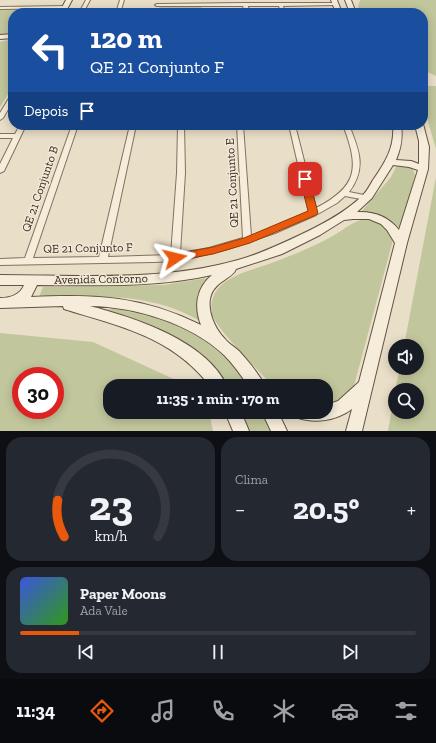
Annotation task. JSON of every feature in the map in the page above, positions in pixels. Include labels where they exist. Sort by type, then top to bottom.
[{"type":"main road","name":"Avenida Contorno","points":[[0,280],[169,278],[200,274],[238,265],[282,249],[340,218],[366,198],[391,162],[398,141],[397,130]]},
{"type":"main road","points":[[354,431],[401,243],[423,169],[425,158],[420,130]]},
{"type":"main road","points":[[391,162],[410,164],[423,169]]},
{"type":"main road","points":[[340,218],[356,214],[378,217],[395,230],[401,243]]},
{"type":"main road","points":[[227,349],[209,328],[202,312],[203,298],[212,281],[238,265]]},
{"type":"main road","points":[[6,303],[27,293],[32,280]]},
{"type":"main road","points":[[57,302],[123,320],[168,340],[190,354],[215,379]]},
{"type":"main road","name":"Avenida Contorno","points":[[6,303],[114,302],[163,315],[208,335],[227,349],[251,379]]},
{"type":"main road","points":[[333,412],[352,400],[366,383]]},
{"type":"main road","points":[[236,419],[240,431]]},
{"type":"main road","points":[[273,419],[279,431]]},
{"type":"street","points":[[157,5],[193,2],[210,7],[227,2],[245,4],[262,2],[281,4],[298,2],[317,6],[335,2]]},
{"type":"street","points":[[245,4],[246,8]]},
{"type":"street","points":[[281,4],[282,8]]},
{"type":"street","points":[[0,118],[8,104]]},
{"type":"street","points":[[0,171],[21,130]]},
{"type":"street","name":"QE 21 Conjunto B","points":[[28,261],[74,130]]},
{"type":"street","points":[[103,260],[132,130]]},
{"type":"street","points":[[175,258],[181,172],[181,130]]},
{"type":"street","name":"QE 21 Conjunto E","points":[[240,130],[247,240]]},
{"type":"street","points":[[293,130],[313,213]]},
{"type":"street","points":[[348,130],[356,150],[357,163],[355,176],[344,193],[366,198]]},
{"type":"street","points":[[0,136],[18,136]]},
{"type":"street","name":"QE 21 Conjunto F","points":[[0,262],[175,258],[213,250],[247,240],[313,213],[344,193]]},
{"type":"green space","points":[[360,0],[436,0],[436,76],[428,72],[428,8],[358,7]]},
{"type":"green space","points":[[160,6],[202,6],[202,8],[159,8]]},
{"type":"green space","points":[[0,9],[8,9],[8,37],[0,37]]},
{"type":"green space","points":[[8,40],[8,94],[0,107],[0,42]]},
{"type":"green space","points":[[428,86],[436,86],[436,149],[428,121]]},
{"type":"green space","points":[[397,165],[412,167],[415,175],[401,229],[382,217],[361,212],[391,177]]},
{"type":"green space","points":[[436,177],[436,431],[388,431],[390,419],[424,419],[424,383],[397,383],[398,375],[424,375],[424,339],[405,339]]},
{"type":"green space","points":[[364,219],[381,222],[392,233],[393,240],[354,386],[348,396],[333,405],[333,379],[266,379],[221,330],[215,321],[211,309],[214,294],[224,283],[247,271],[275,262],[318,244],[355,222]]},
{"type":"green space","points":[[213,277],[200,321],[181,311],[142,300],[102,297],[39,297],[43,287],[164,285]]},
{"type":"green space","points":[[114,309],[146,315],[178,326],[207,342],[231,364],[243,379],[224,379],[214,366],[201,354],[173,337],[143,324],[95,310]]},
{"type":"green space","points":[[0,333],[93,342],[174,379],[103,379],[103,419],[210,419],[213,431],[0,431]]},
{"type":"green space","points":[[245,419],[267,419],[273,431],[248,431]]},
{"type":"route","points":[[175,258],[213,250],[247,240],[275,230],[313,213],[305,179]]}]
